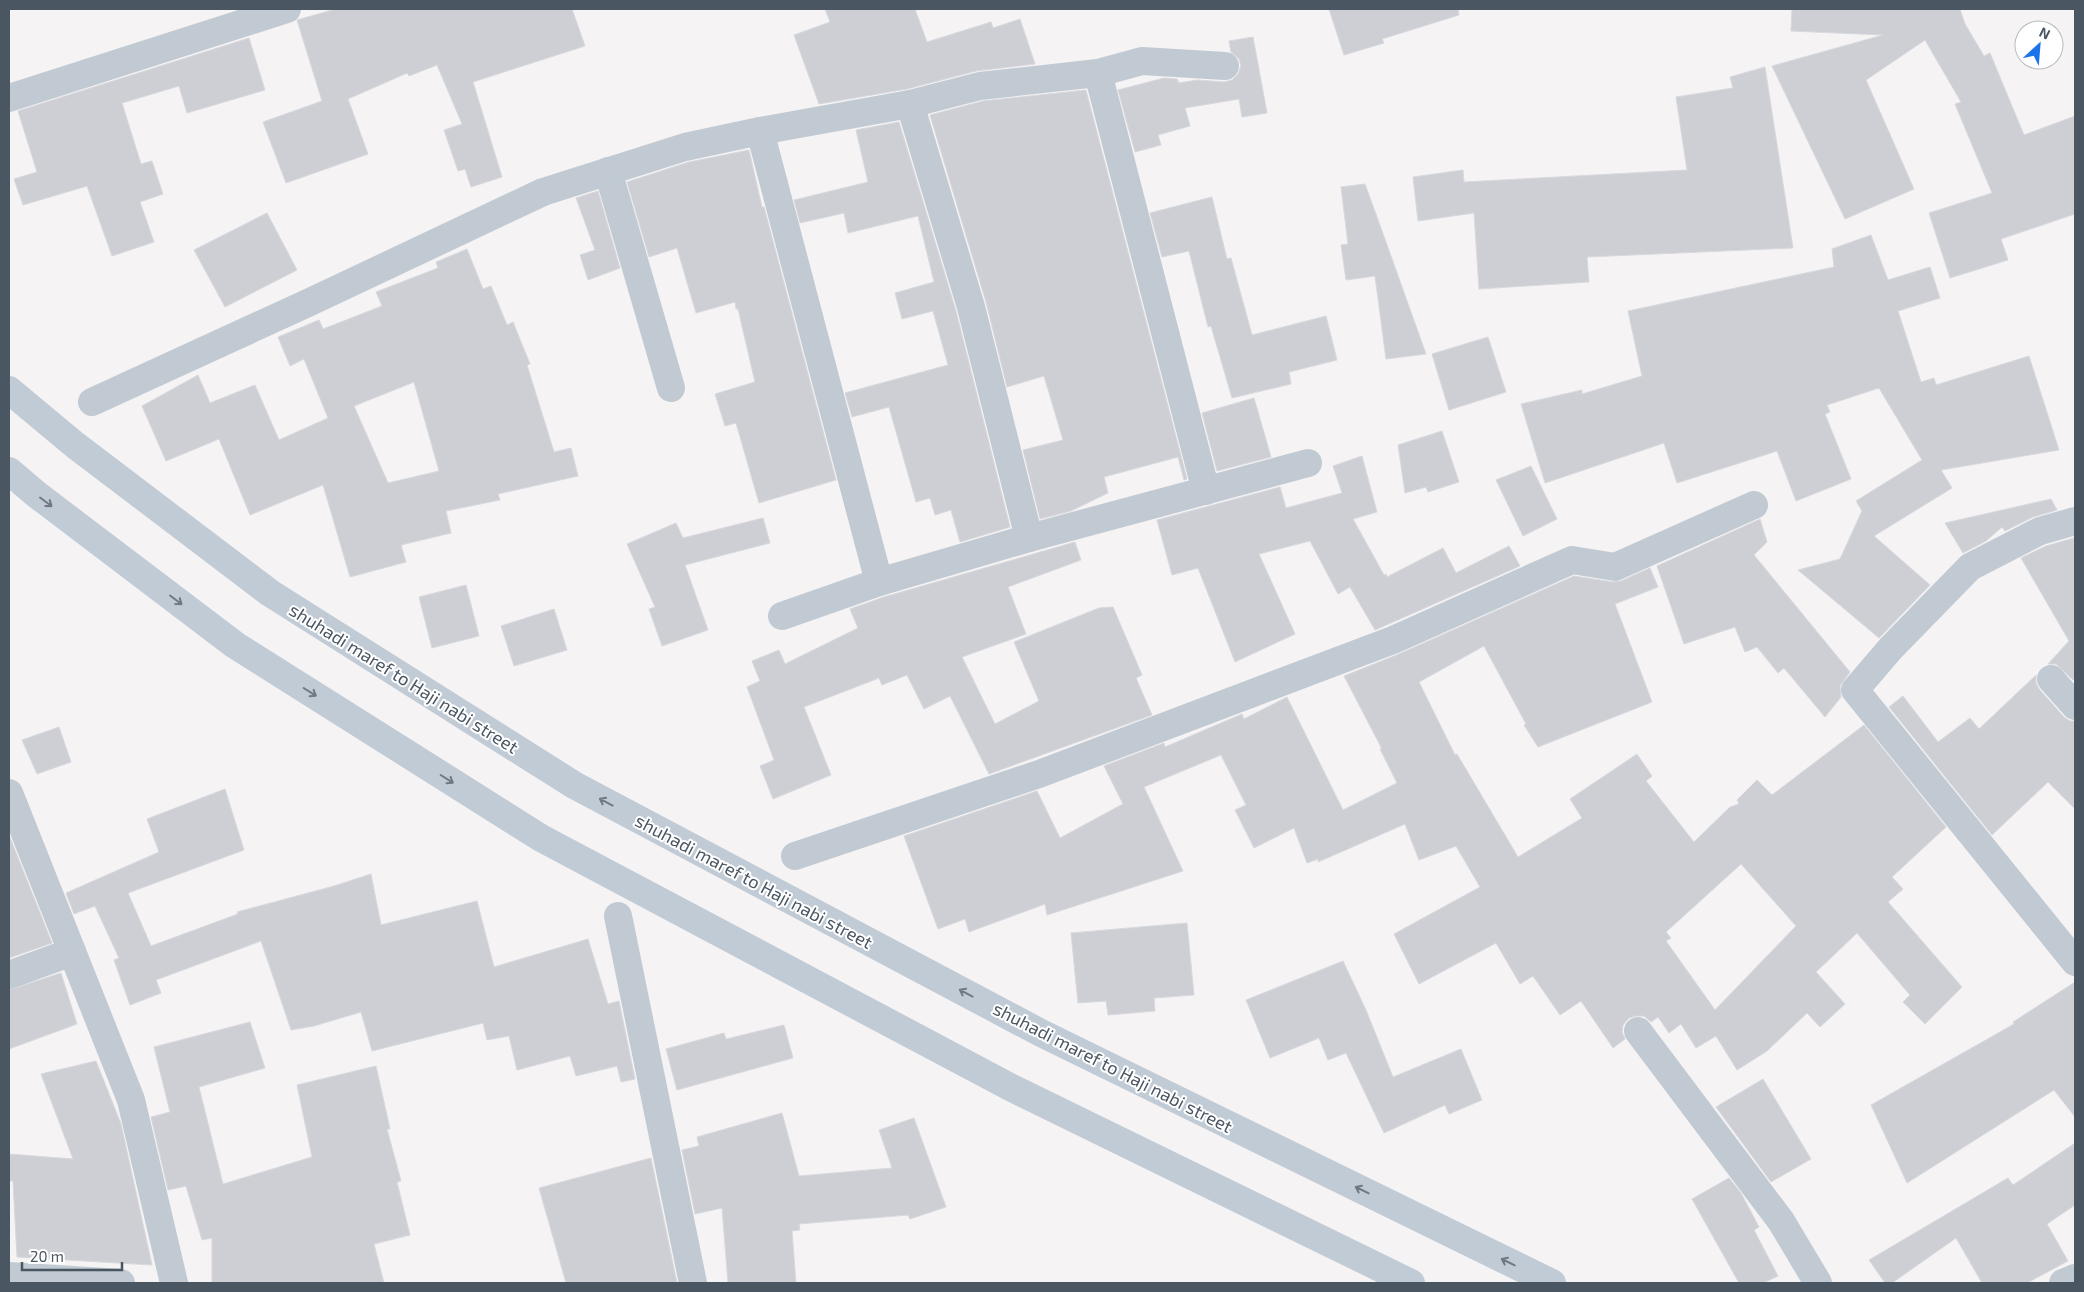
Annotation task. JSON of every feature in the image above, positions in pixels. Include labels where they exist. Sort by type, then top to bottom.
[{"type":"main road","name":"shuhadi maref to Haji nabi street","points":[[9,390],[75,445],[270,593],[574,785],[1041,1033],[1552,1283]]},
{"type":"main road","points":[[9,471],[36,494],[235,644],[541,838],[1010,1087],[1411,1283]]},
{"type":"street","points":[[9,98],[287,9]]},
{"type":"street","points":[[92,402],[310,302],[542,192],[685,147],[760,131],[910,104],[980,86],[1098,73],[1142,61],[1225,66]]},
{"type":"street","points":[[1098,73],[1206,491]]},
{"type":"street","points":[[910,104],[972,306],[1029,538]]},
{"type":"street","points":[[760,131],[879,582]]},
{"type":"street","points":[[608,171],[671,388]]},
{"type":"street","points":[[782,616],[879,582],[1029,538],[1308,463]]},
{"type":"street","points":[[795,856],[1039,774],[1384,644],[1572,560],[1615,567],[1754,505]]},
{"type":"street","points":[[2075,521],[2040,531],[1970,566],[1891,648],[1855,690],[2075,962]]},
{"type":"street","points":[[2051,679],[2075,706]]},
{"type":"street","points":[[9,793],[131,1100],[174,1283]]},
{"type":"street","points":[[618,916],[694,1283]]},
{"type":"street","points":[[9,975],[72,952]]},
{"type":"street","points":[[1638,1031],[1781,1221],[1818,1283]]},
{"type":"street","points":[[9,1276],[121,1283]]},
{"type":"street","points":[[2063,1283],[2075,1278]]},
{"type":"building","points":[[336,9],[572,9],[585,46],[473,82],[502,177],[471,187],[465,169],[458,171],[444,130],[462,124],[437,65],[409,76],[407,73],[348,99],[368,154],[286,183],[263,122],[322,101],[297,20]]},
{"type":"building","points":[[825,9],[915,9],[927,42],[991,22],[993,28],[1020,19],[1035,64],[976,71],[907,89],[819,104],[794,35],[830,22]]},
{"type":"building","points":[[1329,9],[1458,9],[1459,15],[1382,39],[1384,43],[1344,55]]},
{"type":"building","points":[[1792,9],[1960,9],[1965,24],[1984,56],[1990,53],[2024,135],[2075,116],[2075,214],[2001,239],[2008,260],[1950,278],[1929,213],[1992,193],[1955,104],[1961,102],[1925,40],[1866,80],[1914,189],[1845,219],[1772,66],[1883,35],[1791,31]]},
{"type":"building","points":[[1253,37],[1267,113],[1242,117],[1239,99],[1185,108],[1190,126],[1158,135],[1161,145],[1135,152],[1118,90],[1164,78],[1177,79],[1179,83],[1197,80],[1224,82],[1232,80],[1238,74],[1241,66],[1239,59],[1231,52],[1229,41]]},
{"type":"building","points":[[249,38],[265,90],[187,113],[179,86],[122,103],[141,164],[152,161],[163,194],[140,202],[154,242],[112,256],[87,186],[23,205],[14,179],[37,172],[18,111]]},
{"type":"building","points":[[1765,67],[1793,248],[1587,257],[1589,282],[1479,289],[1474,213],[1418,221],[1413,177],[1463,170],[1464,182],[1687,170],[1676,97],[1733,88],[1730,77]]},
{"type":"building","points":[[1086,90],[1187,479],[1184,480],[1178,457],[1104,477],[1108,493],[1071,511],[1040,519],[1023,450],[1063,440],[1044,376],[1007,387],[986,302],[930,115],[983,101]]},
{"type":"building","points":[[899,122],[956,311],[1010,527],[960,542],[951,510],[935,515],[930,498],[916,502],[889,407],[852,417],[845,393],[948,365],[933,311],[902,319],[895,293],[934,282],[918,216],[848,233],[844,213],[800,223],[794,200],[868,182],[856,130]]},
{"type":"building","points":[[749,150],[762,207],[764,207],[836,480],[759,503],[736,423],[725,426],[715,394],[755,382],[738,309],[736,309],[735,302],[696,313],[677,248],[649,257],[627,182],[689,162]]},
{"type":"building","points":[[1365,184],[1426,354],[1386,359],[1375,276],[1346,280],[1341,245],[1348,244],[1341,187]]},
{"type":"building","points":[[598,191],[620,268],[588,280],[580,255],[595,250],[576,198]]},
{"type":"building","points":[[1212,197],[1227,259],[1231,258],[1252,335],[1326,316],[1337,360],[1289,372],[1291,384],[1232,398],[1211,326],[1208,327],[1189,251],[1162,257],[1150,213]]},
{"type":"building","points":[[267,213],[297,270],[225,307],[194,250]]},
{"type":"building","points":[[1871,235],[1888,280],[1930,267],[1940,298],[1898,311],[1921,382],[1934,378],[1936,385],[2029,356],[2059,450],[1941,470],[1952,488],[1874,536],[1930,585],[1879,638],[1798,570],[1840,559],[1862,511],[1856,501],[1922,460],[1879,388],[1827,405],[1830,412],[1825,414],[1851,479],[1796,501],[1777,451],[1677,483],[1664,443],[1545,483],[1521,404],[1582,390],[1582,394],[1642,376],[1628,311],[1834,267],[1832,249]]},
{"type":"building","points":[[467,249],[483,289],[491,286],[507,325],[513,322],[530,364],[527,365],[554,452],[571,448],[578,476],[498,494],[500,500],[446,511],[451,533],[401,545],[406,562],[350,577],[323,485],[250,515],[219,439],[166,461],[142,406],[198,375],[210,403],[255,385],[279,440],[328,418],[304,359],[290,366],[278,337],[319,320],[323,329],[382,306],[376,292],[438,268],[436,262]],"holes":[[[414,382],[439,471],[388,483],[354,406]]]},
{"type":"building","points":[[1488,337],[1506,392],[1449,410],[1432,354]]},
{"type":"building","points":[[1254,398],[1271,457],[1217,471],[1202,413]]},
{"type":"building","points":[[1442,431],[1459,482],[1428,492],[1426,487],[1405,493],[1398,445]]},
{"type":"building","points":[[1362,456],[1377,512],[1353,519],[1384,575],[1386,574],[1387,577],[1443,548],[1456,573],[1509,546],[1520,566],[1375,630],[1350,587],[1338,594],[1310,541],[1259,554],[1295,634],[1235,662],[1198,568],[1172,575],[1157,520],[1280,487],[1286,508],[1342,493],[1333,466]]},
{"type":"building","points":[[1531,466],[1557,519],[1523,536],[1496,480]]},
{"type":"building","points":[[2051,499],[2057,510],[2033,517],[2005,531],[2002,527],[1986,541],[1963,553],[1945,523]]},
{"type":"building","points":[[763,518],[770,543],[685,565],[708,630],[662,646],[649,609],[655,607],[627,544],[676,523],[683,538]]},
{"type":"building","points":[[1760,519],[1767,542],[1754,555],[1850,672],[1840,686],[1841,697],[1825,717],[1784,668],[1778,673],[1757,647],[1745,652],[1735,627],[1684,644],[1657,566]]},
{"type":"building","points":[[2074,538],[2075,678],[2073,680],[2056,664],[2048,664],[2069,641],[2021,558],[2046,546]]},
{"type":"building","points":[[1075,542],[1081,560],[1008,587],[1026,634],[962,657],[995,724],[1039,701],[1014,642],[1099,608],[1113,607],[1142,675],[1136,678],[1152,715],[989,774],[950,696],[924,709],[907,675],[882,685],[879,678],[804,707],[831,775],[773,799],[760,766],[774,760],[747,687],[760,681],[752,661],[779,650],[785,664],[858,628],[850,609],[884,597]]},
{"type":"building","points":[[1650,568],[1658,587],[1615,604],[1652,702],[1538,747],[1524,725],[1526,724],[1484,646],[1419,682],[1455,755],[1457,754],[1518,857],[1582,818],[1570,799],[1637,754],[1652,776],[1646,781],[1694,842],[1730,807],[1739,804],[1737,800],[1757,780],[1772,795],[1864,725],[1946,827],[1892,877],[1903,889],[1888,902],[1962,987],[1925,1024],[1903,1002],[1910,995],[1857,933],[1816,972],[1845,1004],[1820,1027],[1807,1013],[1767,1051],[1737,1070],[1716,1036],[1696,1048],[1681,1024],[1669,1033],[1658,1017],[1651,1022],[1644,1016],[1629,1018],[1623,1025],[1622,1032],[1625,1039],[1613,1048],[1581,1001],[1560,1015],[1533,976],[1520,984],[1496,943],[1419,984],[1394,934],[1480,887],[1456,846],[1419,860],[1405,824],[1318,862],[1318,859],[1307,863],[1294,828],[1254,848],[1235,810],[1246,805],[1221,755],[1144,787],[1183,871],[1047,915],[1045,904],[969,932],[965,919],[938,929],[904,836],[1037,791],[1060,838],[1123,804],[1104,766],[1164,743],[1165,747],[1242,714],[1244,719],[1287,697],[1343,810],[1397,783],[1380,749],[1382,749],[1344,676],[1399,654],[1574,576],[1613,582],[1621,581]],"holes":[[[1741,864],[1796,926],[1715,1010],[1666,941],[1671,938],[1666,932]]]},
{"type":"building","points":[[466,585],[479,636],[432,648],[419,597]]},
{"type":"building","points":[[554,609],[567,650],[514,666],[501,626]]},
{"type":"building","points":[[2036,675],[2036,683],[2039,689],[2064,717],[2070,721],[2075,721],[2075,809],[2048,782],[1992,835],[1889,707],[1903,696],[1938,742],[1970,718],[1979,729]]},
{"type":"building","points":[[59,727],[71,762],[37,774],[22,740]]},
{"type":"building","points":[[225,789],[244,850],[128,893],[151,946],[238,914],[237,912],[371,874],[381,925],[477,901],[494,967],[588,939],[608,1004],[619,1001],[635,1079],[621,1082],[617,1066],[576,1076],[570,1056],[517,1070],[509,1036],[487,1040],[483,1023],[372,1051],[361,1012],[314,1026],[291,1030],[261,941],[156,980],[161,993],[130,1005],[114,960],[119,958],[95,906],[74,914],[66,893],[159,852],[147,819]]},
{"type":"building","points":[[9,835],[52,943],[9,958]]},
{"type":"building","points":[[1187,923],[1194,995],[1154,998],[1155,1011],[1108,1015],[1106,1001],[1078,1003],[1071,933]]},
{"type":"building","points":[[1343,961],[1366,1010],[1393,1077],[1461,1049],[1482,1100],[1449,1114],[1445,1105],[1384,1133],[1346,1053],[1328,1060],[1319,1038],[1270,1058],[1246,1000]]},
{"type":"building","points":[[61,973],[77,1024],[9,1049],[9,990]]},
{"type":"building","points":[[2075,982],[2075,1117],[2054,1090],[1907,1183],[1871,1105],[2014,1024],[2013,1022]]},
{"type":"building","points":[[250,1022],[265,1068],[199,1087],[223,1184],[312,1157],[297,1085],[376,1066],[390,1129],[387,1129],[401,1181],[397,1182],[410,1235],[374,1244],[384,1283],[212,1283],[212,1238],[202,1240],[186,1186],[168,1190],[151,1117],[170,1112],[154,1047]]},
{"type":"building","points":[[784,1025],[793,1058],[677,1090],[666,1049],[724,1033],[726,1039]]},
{"type":"building","points":[[96,1061],[121,1124],[152,1265],[17,1257],[13,1181],[9,1181],[9,1154],[73,1159],[41,1074]]},
{"type":"building","points":[[1763,1079],[1811,1159],[1771,1182],[1716,1107]]},
{"type":"building","points":[[782,1113],[799,1176],[892,1168],[879,1130],[914,1118],[946,1207],[910,1219],[908,1215],[799,1224],[800,1230],[792,1231],[796,1283],[728,1283],[722,1208],[695,1214],[682,1150],[699,1146],[697,1137]]},
{"type":"building","points":[[2075,1143],[2075,1205],[2047,1224],[2068,1261],[2027,1283],[1982,1283],[1956,1238],[1892,1283],[1885,1283],[1869,1260],[2008,1178],[2013,1185]]},
{"type":"building","points":[[651,1158],[677,1283],[566,1283],[539,1188]]},
{"type":"building","points":[[1729,1178],[1741,1193],[1759,1227],[1754,1230],[1778,1276],[1763,1283],[1739,1283],[1692,1199]]}]
